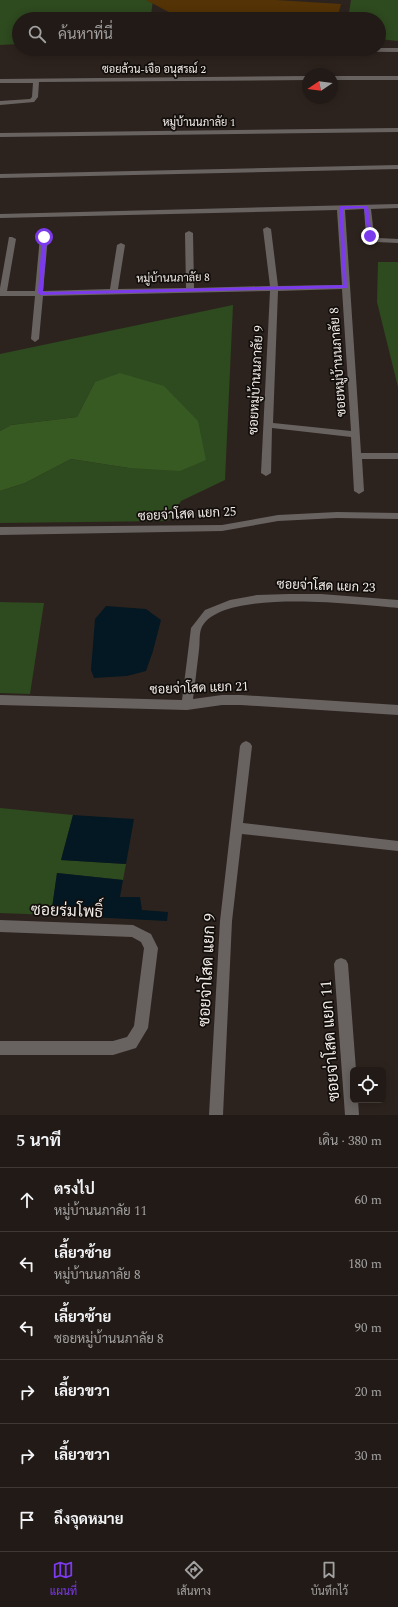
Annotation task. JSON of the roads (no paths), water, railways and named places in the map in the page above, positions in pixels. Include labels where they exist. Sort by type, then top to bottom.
[{"type":"street","points":[[386,50],[398,50]]},
{"type":"street","name":"ซอยล้วน-เจือ อนุสรณ์ 2","points":[[0,81],[302,78]]},
{"type":"street","points":[[338,78],[398,78]]},
{"type":"street","points":[[0,103],[32,101],[35,97],[36,80]]},
{"type":"street","name":"หมู่บ้านนภาลัย 1","points":[[0,135],[398,130]]},
{"type":"street","points":[[0,176],[398,167]]},
{"type":"street","points":[[0,216],[398,206]]},
{"type":"street","points":[[366,207],[370,236],[376,240],[398,241]]},
{"type":"street","name":"ซอยหมู่บ้านนภาลัย 8","points":[[341,208],[359,491]]},
{"type":"street","name":"ซอยหมู่บ้านนภาลัย 9","points":[[266,473],[274,288],[267,229]]},
{"type":"street","points":[[189,233],[190,289]]},
{"type":"street","points":[[35,340],[44,237]]},
{"type":"street","points":[[2,294],[12,239]]},
{"type":"street","points":[[114,290],[121,245]]},
{"type":"street","name":"หมู่บ้านนภาลัย 8","points":[[2,294],[114,290],[346,287]]},
{"type":"street","points":[[267,425],[355,434]]},
{"type":"street","points":[[357,456],[398,456]]},
{"type":"street","name":"ซอยจ่าโสด แยก 25","points":[[0,531],[222,528],[285,518],[338,515],[398,516]]},
{"type":"street","name":"ซอยจ่าโสด แยก 23","points":[[187,705],[197,626],[208,612],[220,606],[255,599],[288,597],[398,604]]},
{"type":"street","name":"ซอยจ่าโสด แยก 21","points":[[0,700],[187,705],[222,700],[241,700],[398,710]]},
{"type":"street","name":"ซอยจ่าโสด แยก 9","points":[[216,1115],[226,921],[246,746]]},
{"type":"street","points":[[237,828],[398,846]]},
{"type":"street","name":"ซอยร่มโพธิ์","points":[[0,926],[133,931],[146,938],[151,948],[141,1028],[131,1043],[113,1048],[0,1048]]},
{"type":"street","name":"ซอยจ่าโสด แยก 11","points":[[341,964],[352,1115]]},
{"type":"water","points":[[106,606],[146,609],[161,620],[146,671],[127,676],[94,678],[91,670],[95,619]]},
{"type":"water","points":[[73,815],[134,819],[126,864],[61,860]]},
{"type":"water","points":[[57,873],[123,880],[120,897],[140,897],[142,910],[168,912],[167,921],[51,915]]}]
